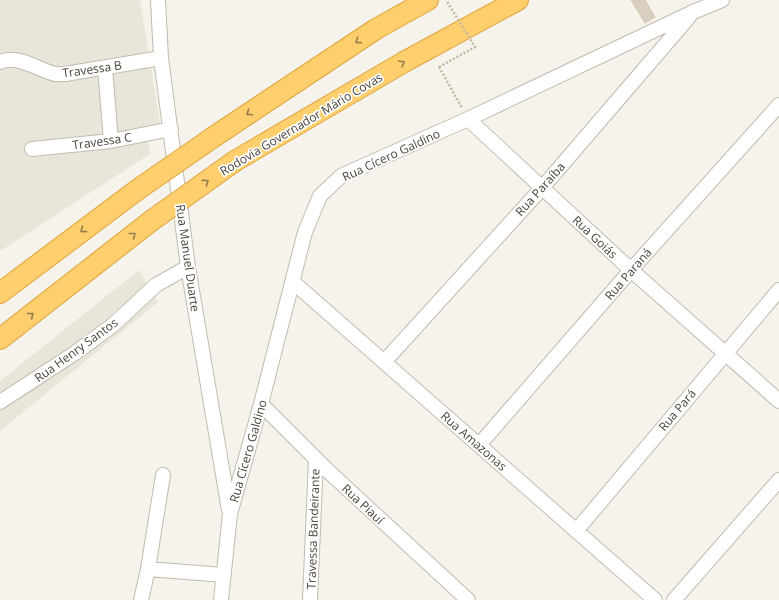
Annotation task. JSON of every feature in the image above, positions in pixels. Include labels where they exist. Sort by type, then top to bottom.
[{"type":"highway","points":[[0,293],[137,190],[215,136],[376,29],[428,0]]},
{"type":"highway","name":"Rodovia Governador Mário Covas","points":[[0,339],[152,221],[235,161],[404,62],[518,0]]},
{"type":"street","name":"Rua Manuel Duarte","points":[[158,0],[161,58],[188,267],[230,514]]},
{"type":"street","name":"Rua Cícero Galdino","points":[[230,514],[261,404],[305,232],[320,196],[341,176],[468,119],[693,12],[722,0]]},
{"type":"street","name":"Rua Paraíba","points":[[384,362],[542,188],[693,12]]},
{"type":"street","name":"Travessa B","points":[[1,62],[23,61],[55,74],[65,74],[161,58]]},
{"type":"street","points":[[105,68],[111,141]]},
{"type":"street","name":"Rua Paraná","points":[[479,445],[631,270],[779,105]]},
{"type":"street","name":"Rua Goiás","points":[[468,119],[631,270],[779,401]]},
{"type":"street","name":"Travessa C","points":[[32,149],[111,141],[171,129]]},
{"type":"street","name":"Rua Henry Santos","points":[[0,402],[75,353],[113,324],[156,285],[188,267]]},
{"type":"street","name":"Rua Amazonas","points":[[293,282],[655,600]]},
{"type":"street","name":"Rua Pará","points":[[576,531],[779,290]]},
{"type":"street","name":"Rua Piauí","points":[[261,404],[316,459],[468,600]]},
{"type":"street","name":"Travessa Bandeirante","points":[[310,600],[316,459]]},
{"type":"street","points":[[141,600],[148,569],[163,474]]},
{"type":"street","points":[[674,600],[779,480]]},
{"type":"street","points":[[222,600],[230,514]]},
{"type":"street","points":[[148,569],[224,575]]},
{"type":"path","points":[[446,0],[475,47],[438,67],[468,119]]},
{"type":"shaded area","points":[[0,0],[140,0],[162,135],[148,139],[150,154],[0,251]]},
{"type":"shaded area","points":[[139,270],[158,302],[0,431],[0,381]]},
{"type":"building","points":[[631,0],[645,0],[655,17],[645,23]]}]
